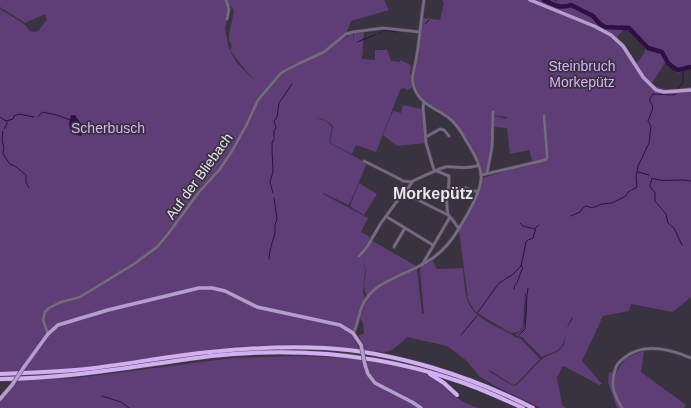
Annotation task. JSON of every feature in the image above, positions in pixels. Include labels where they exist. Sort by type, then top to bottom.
[{"type":"highway","points":[[0,374],[76,370],[210,352],[256,348],[326,348],[371,354],[407,361],[465,378],[533,408]]},
{"type":"highway","points":[[0,379],[24,379],[76,374],[211,356],[256,352],[320,353],[346,355],[425,371],[462,382],[523,408]]},
{"type":"highway","points":[[425,371],[444,383],[457,395]]},
{"type":"main road","points":[[530,0],[594,26],[611,35],[623,46],[637,69],[656,90],[664,92],[691,90]]},
{"type":"main road","points":[[0,399],[12,385],[48,334],[58,325],[76,318],[181,292],[212,288],[225,291],[257,307],[336,324],[347,328],[353,333],[360,345],[368,374],[375,383],[421,408]]},
{"type":"street","points":[[226,0],[229,9],[227,19]]},
{"type":"street","points":[[353,333],[357,326],[362,306],[366,298],[382,284],[422,266],[442,252],[451,242],[459,229],[478,192],[481,175],[479,165],[470,146],[453,122],[424,102],[416,93],[412,80],[417,56],[424,0]]},
{"type":"street","name":"Auf der Bliebach","points":[[48,334],[43,320],[45,312],[49,308],[61,302],[80,297],[134,264],[157,247],[181,218],[199,192],[220,169],[247,124],[258,100],[281,74],[324,52],[346,34],[383,28],[420,32]]},
{"type":"street","points":[[424,102],[423,107],[426,137],[434,170]]},
{"type":"street","points":[[488,173],[492,147],[493,112]]},
{"type":"street","points":[[481,175],[545,160],[547,158],[547,154],[544,116]]},
{"type":"street","points":[[426,137],[440,129],[444,130],[449,136]]},
{"type":"street","points":[[364,160],[403,181],[412,182],[434,170],[445,167],[468,168],[479,165]]},
{"type":"street","points":[[434,170],[449,176],[446,199],[448,214],[459,229]]},
{"type":"street","points":[[359,256],[367,247],[404,193],[408,191],[412,182]]},
{"type":"street","points":[[448,189],[465,188],[478,192]]},
{"type":"street","points":[[408,191],[410,196],[449,216]]},
{"type":"street","points":[[387,216],[433,245]]},
{"type":"street","points":[[422,266],[449,216]]},
{"type":"street","points":[[394,247],[405,228]]},
{"type":"street","points":[[622,408],[614,392],[613,376],[616,367],[627,355],[644,348],[654,348],[682,354],[691,358]]},
{"type":"green space","name":"Scherbusch","points":[[0,0],[226,0],[384,0],[389,10],[351,21],[346,34],[340,39],[342,40],[353,33],[354,41],[354,33],[364,32],[362,59],[375,60],[375,50],[387,50],[391,61],[400,62],[400,60],[411,65],[410,74],[412,76],[412,87],[408,90],[403,88],[400,90],[376,152],[356,145],[352,154],[334,145],[330,142],[333,126],[325,120],[316,118],[326,121],[332,127],[329,142],[331,144],[367,163],[349,205],[323,194],[368,218],[361,232],[370,237],[369,239],[418,267],[381,283],[367,296],[364,287],[366,270],[363,262],[365,269],[363,292],[365,298],[352,334],[360,350],[309,345],[231,347],[78,368],[26,372],[0,372],[0,9],[24,24],[30,31],[34,32],[38,31],[47,20],[45,14],[25,23],[0,7]],"holes":[[[226,0],[234,11],[229,34],[229,40],[232,46],[230,50],[255,81],[237,63],[229,49],[225,29],[229,12]]]},
{"type":"green space","name":"Steinbruch Morkepütz","points":[[442,0],[553,0],[556,2],[558,0],[691,0],[691,69],[678,73],[665,63],[652,83],[666,89],[691,87],[691,297],[673,312],[631,304],[629,311],[603,316],[582,361],[602,384],[599,385],[564,366],[562,367],[557,378],[562,405],[566,408],[541,408],[495,386],[479,376],[467,361],[447,346],[407,337],[392,350],[384,352],[364,350],[359,335],[364,334],[363,323],[360,318],[364,307],[375,291],[381,285],[417,269],[422,314],[424,314],[420,271],[421,267],[433,261],[437,269],[463,268],[467,299],[475,312],[487,322],[521,339],[540,359],[516,384],[513,385],[488,369],[490,372],[513,386],[517,385],[541,360],[559,351],[564,345],[567,330],[562,346],[542,357],[522,337],[515,335],[520,332],[525,323],[526,293],[523,326],[519,332],[511,333],[479,314],[474,310],[468,299],[459,231],[478,196],[482,184],[482,178],[533,163],[529,150],[510,154],[507,128],[493,127],[493,116],[507,119],[507,117],[492,115],[488,171],[483,174],[475,152],[462,131],[446,115],[420,96],[417,91],[414,76],[419,54],[423,18],[440,20],[444,3]],"holes":[[[625,28],[645,44],[645,52],[637,63],[617,37]],[[572,317],[573,318],[567,329],[570,321]]]},
{"type":"green space","points":[[403,105],[422,109],[426,143],[397,146],[383,135],[393,111],[401,113]]},
{"type":"green space","points":[[359,183],[377,194],[364,215],[350,206]]},
{"type":"green space","points":[[644,351],[641,372],[686,405],[684,408],[617,408],[608,382],[609,372],[616,373],[627,359]]},
{"type":"green space","points":[[295,356],[363,360],[413,370],[433,377],[458,399],[478,408],[0,408],[0,401],[18,381],[76,378],[233,358]]},
{"type":"shaded area","points":[[71,115],[75,115],[82,125],[81,136],[71,133],[69,124]]},
{"type":"waterway","points":[[544,0],[554,5],[571,5],[593,16],[605,27],[629,28],[648,48],[662,52],[668,63],[674,68],[678,70],[691,67]]},
{"type":"waterway","points":[[425,24],[429,20]]},
{"type":"waterway","points":[[380,33],[384,30],[397,32]]},
{"type":"waterway","points":[[357,42],[375,35]]},
{"type":"waterway","points":[[677,90],[683,82],[683,69]]},
{"type":"waterway","points":[[274,137],[274,130],[276,128],[274,121],[277,117],[279,103],[292,84]]},
{"type":"waterway","points":[[571,216],[580,212],[586,206],[592,208],[602,204],[612,203],[626,196],[628,192],[637,187],[636,178],[638,166],[649,143],[651,126],[648,121],[653,108],[650,98],[653,94],[676,94]]},
{"type":"waterway","points":[[38,117],[42,112],[57,115],[70,120]]},
{"type":"waterway","points":[[0,117],[6,121],[13,119],[14,116],[19,114],[34,117]]},
{"type":"waterway","points":[[4,129],[7,122]]},
{"type":"waterway","points":[[3,131],[3,153],[10,164],[26,175],[26,182],[29,188]]},
{"type":"waterway","points":[[273,193],[270,182],[273,172],[272,143],[274,139]]},
{"type":"waterway","points":[[638,172],[649,175]]},
{"type":"waterway","points":[[682,245],[674,228],[668,223],[666,214],[655,201],[655,193],[650,186],[652,178],[661,180],[691,181]]},
{"type":"waterway","points":[[269,259],[277,219],[274,198]]},
{"type":"waterway","points":[[520,223],[523,226],[535,229]]},
{"type":"waterway","points":[[514,289],[523,268],[521,266],[526,242],[533,238],[536,227],[539,225]]},
{"type":"waterway","points":[[478,312],[499,283],[512,275],[521,266]]},
{"type":"waterway","points":[[519,335],[525,329],[528,288]]},
{"type":"waterway","points":[[461,335],[477,316]]},
{"type":"waterway","points":[[102,396],[121,402],[129,408]]},
{"type":"district","name":"Morkepütz","points":[[433,193]]}]
